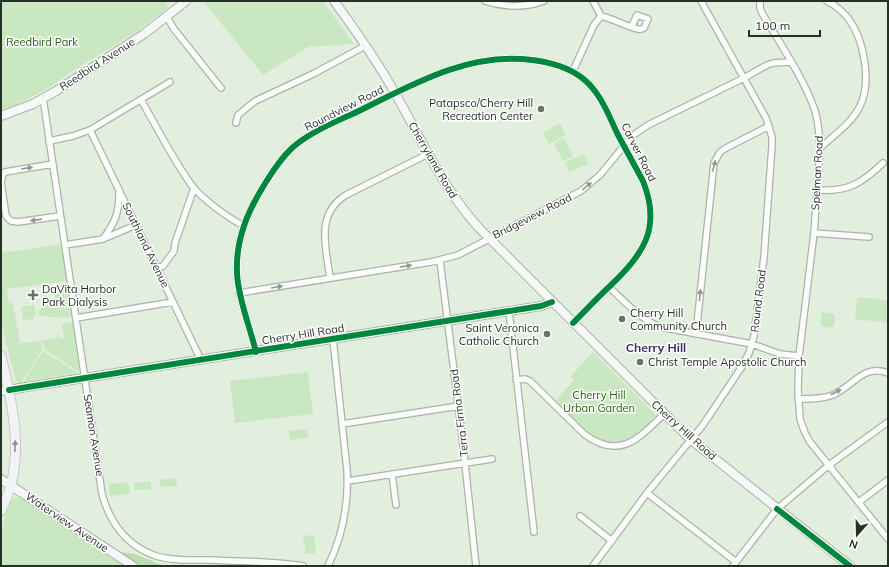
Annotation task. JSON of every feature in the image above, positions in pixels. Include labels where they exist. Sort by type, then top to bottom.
[{"type":"main road","points":[[1,356],[5,391],[15,428],[16,443],[11,485],[1,511]]},
{"type":"street","name":"Reedbird Avenue","points":[[1,116],[22,109],[43,98],[130,43],[167,17],[186,1]]},
{"type":"street","name":"Cherryland Road","points":[[334,1],[395,93],[450,193],[468,216],[552,302]]},
{"type":"street","points":[[484,1],[513,6],[526,6],[544,1]]},
{"type":"street","points":[[593,1],[601,16]]},
{"type":"street","name":"Round Road","points":[[593,566],[647,493],[713,410],[741,368],[752,344],[764,257],[772,137],[769,126],[744,78],[701,1]]},
{"type":"street","points":[[820,148],[855,115],[863,99],[866,83],[866,68],[855,28],[842,11],[827,1]]},
{"type":"street","name":"Spelman Road","points":[[760,2],[762,13],[808,94],[814,109],[819,134],[820,148],[814,233],[800,356],[798,399],[800,419],[805,433],[888,539]]},
{"type":"street","points":[[601,16],[612,18],[632,26]]},
{"type":"street","points":[[573,71],[594,25],[601,16]]},
{"type":"street","points":[[167,17],[174,29],[221,88]]},
{"type":"street","points":[[236,123],[238,115],[255,101],[313,74],[365,46]]},
{"type":"street","name":"Roundview Road","points":[[256,352],[239,293],[236,262],[238,246],[244,226],[253,205],[274,170],[291,149],[312,134],[431,76],[450,69],[482,61],[515,58],[540,61],[573,71]]},
{"type":"street","name":"Bridgeview Road","points":[[239,293],[440,261],[458,254],[581,191],[600,175],[632,136],[648,125],[744,78],[767,65],[779,62],[790,62]]},
{"type":"street","name":"Carver Road","points":[[573,71],[590,84],[603,103],[643,181],[648,193],[651,212],[650,225],[643,248],[636,258],[629,267],[573,323]]},
{"type":"street","points":[[49,141],[73,136],[90,130],[170,82]]},
{"type":"street","name":"Seamon Avenue","points":[[43,98],[102,494],[105,506],[114,524],[129,540],[147,552],[165,558],[281,563],[303,566]]},
{"type":"street","points":[[141,100],[194,188],[236,222],[244,226]]},
{"type":"street","points":[[696,334],[712,169],[714,163],[720,152],[769,126]]},
{"type":"street","name":"Southland Avenue","points":[[90,130],[201,360]]},
{"type":"street","points":[[330,278],[325,236],[326,220],[329,211],[339,199],[428,154]]},
{"type":"street","points":[[817,190],[838,191],[847,188],[866,178],[883,162]]},
{"type":"street","points":[[53,164],[8,171],[3,174],[1,182],[6,216],[11,221],[18,222],[60,216]]},
{"type":"street","points":[[156,268],[163,266],[174,251],[175,243],[194,188]]},
{"type":"street","points":[[103,239],[114,224],[117,215],[120,191]]},
{"type":"street","points":[[65,245],[103,239],[136,225]]},
{"type":"street","points":[[814,233],[869,237]]},
{"type":"street","name":"Terra Firma Road","points":[[440,261],[459,406],[476,566]]},
{"type":"street","points":[[609,286],[636,312],[660,327],[752,344],[780,354],[800,356]]},
{"type":"street","points":[[76,318],[173,302]]},
{"type":"street","name":"Cherry Hill Road","points":[[5,391],[508,312],[541,306],[552,302],[690,439],[850,566]]},
{"type":"street","points":[[508,312],[534,532]]},
{"type":"street","points":[[328,566],[337,546],[343,526],[347,501],[348,481],[333,339]]},
{"type":"street","points":[[798,399],[820,398],[833,395],[868,371],[878,370],[888,373]]},
{"type":"street","points":[[516,380],[525,379],[530,381],[584,434],[602,444],[621,445],[634,441],[664,414]]},
{"type":"street","points":[[342,424],[459,406]]},
{"type":"street","points":[[647,493],[735,564],[777,509],[829,465],[888,422]]},
{"type":"street","points":[[348,481],[492,459]]},
{"type":"street","points":[[392,474],[396,505]]},
{"type":"street","name":"Waterview Avenue","points":[[1,479],[133,566]]},
{"type":"street","points":[[859,502],[888,480]]},
{"type":"street","points":[[580,516],[612,541]]},
{"type":"green space","name":"Reedbird Park","points":[[1,1],[164,1],[169,7],[136,32],[73,71],[49,88],[16,105],[1,110]]},
{"type":"green space","points":[[203,1],[323,1],[354,44],[308,47],[263,75]]},
{"type":"green space","points":[[560,123],[566,135],[549,144],[543,133]]},
{"type":"green space","points":[[564,138],[573,156],[563,161],[554,143]]},
{"type":"green space","points":[[584,154],[588,164],[569,172],[565,162]]},
{"type":"green space","points":[[63,244],[66,281],[7,289],[9,303],[13,303],[20,343],[41,341],[42,350],[21,383],[16,382],[1,322],[1,253]]},
{"type":"green space","points":[[67,284],[71,316],[39,316],[41,305],[51,304],[51,300],[55,299],[55,294],[51,295],[50,290],[54,287]]},
{"type":"green space","points":[[857,297],[888,300],[888,323],[855,319]]},
{"type":"green space","points":[[34,305],[36,316],[33,317],[33,319],[23,320],[21,307]]},
{"type":"green space","points":[[822,312],[835,314],[834,326],[827,328],[821,325]]},
{"type":"green space","points":[[64,323],[73,323],[79,372],[44,349],[42,340],[57,338],[57,334],[59,334],[60,338],[64,338],[62,325]]},
{"type":"green space","points":[[43,351],[78,373],[23,382]]},
{"type":"green space","name":"Cherry Hill Urban Garden","points":[[593,352],[656,415],[634,436],[622,441],[600,439],[590,433],[572,418],[556,400],[574,380],[571,376]]},
{"type":"green space","points":[[308,372],[313,414],[235,423],[230,381]]},
{"type":"green space","points":[[307,429],[308,438],[290,440],[289,431]]},
{"type":"green space","points":[[176,478],[177,486],[161,487],[159,480]]},
{"type":"green space","points":[[151,481],[151,489],[135,490],[134,483]]},
{"type":"green space","points":[[128,482],[130,494],[110,496],[109,484]]},
{"type":"green space","points":[[16,497],[23,498],[127,566],[1,566],[2,528],[7,510],[11,502]]},
{"type":"green space","points":[[314,535],[316,553],[306,554],[303,536]]},
{"type":"green space","points":[[122,552],[135,554],[164,566],[141,566]]},
{"type":"cycle path","points":[[256,352],[239,290],[237,275],[239,244],[247,217],[252,207],[264,185],[285,155],[308,136],[422,80],[465,65],[487,61],[509,59],[532,60],[551,64],[576,73],[588,83],[603,103],[618,135],[643,181],[648,198],[650,213],[650,227],[646,240],[632,263],[573,323]]},
{"type":"cycle path","points":[[9,390],[541,306],[552,302]]},
{"type":"cycle path","points":[[777,509],[850,566]]},
{"type":"place","name":"Patapsco/Cherry Hill Recreation Center","points":[[541,109]]},
{"type":"place","name":"DaVita Harbor Park Dialysis","points":[[33,295]]},
{"type":"place","name":"Cherry Hill Community Church","points":[[622,319]]},
{"type":"place","name":"Saint Veronica Catholic Church","points":[[547,334]]},
{"type":"place","name":"Christ Temple Apostolic Church","points":[[640,362]]},
{"type":"district","name":"Cherry Hill","points":[[656,347]]}]
